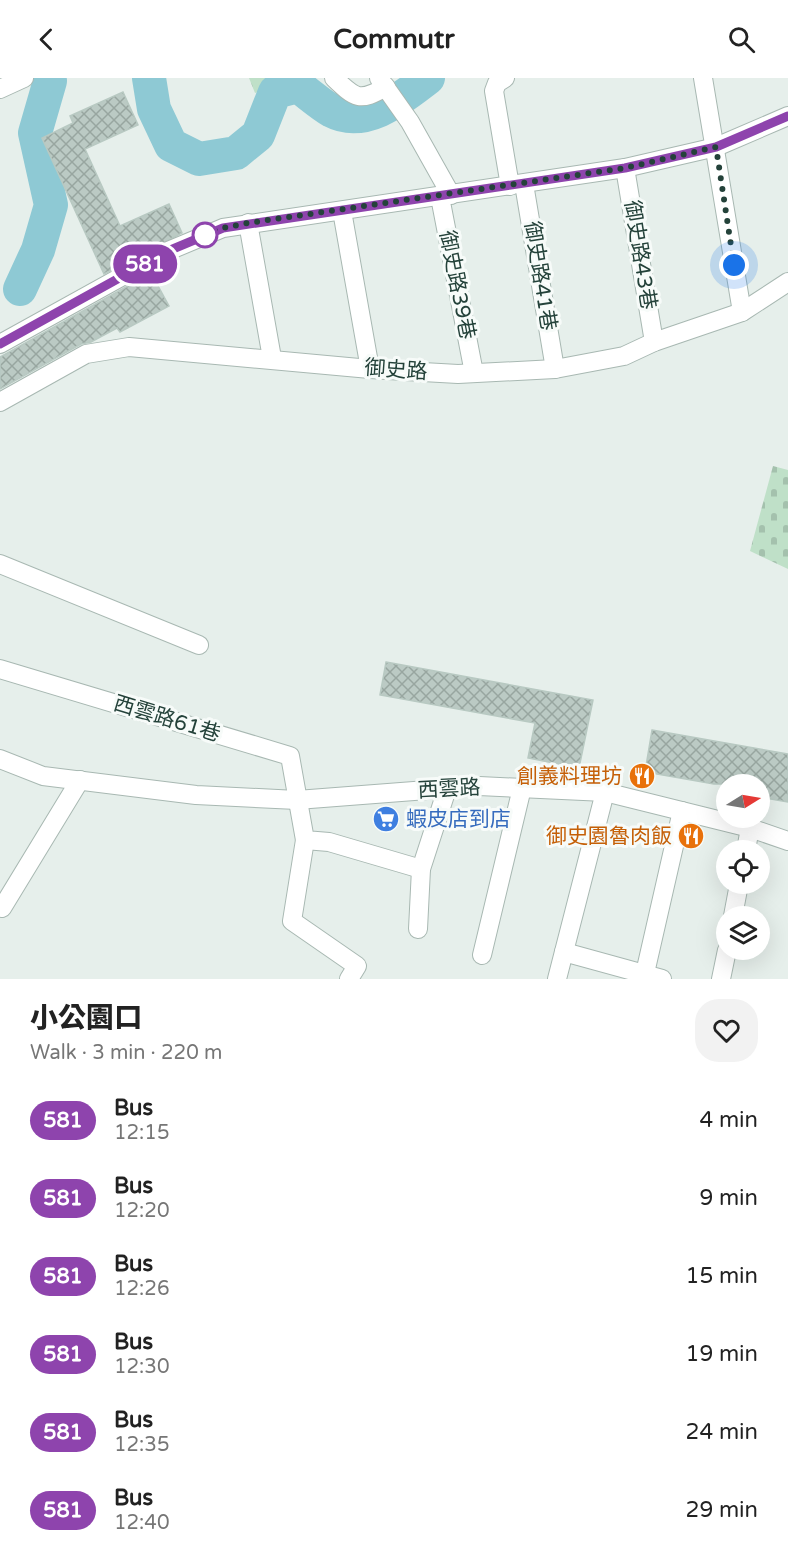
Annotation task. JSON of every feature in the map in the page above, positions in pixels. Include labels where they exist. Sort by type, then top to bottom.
[{"type":"street","points":[[0,88],[24,78]]},
{"type":"street","points":[[334,78],[352,96],[367,98],[383,83]]},
{"type":"street","name":"御史路41巷","points":[[505,78],[497,83],[494,91],[517,185],[555,369]]},
{"type":"street","points":[[703,78],[742,312]]},
{"type":"street","name":"御史路39巷","points":[[383,83],[410,122],[445,196],[474,374]]},
{"type":"street","points":[[0,344],[168,251],[223,228],[625,168],[716,147],[788,116]]},
{"type":"street","name":"御史路43巷","points":[[625,168],[654,342]]},
{"type":"street","points":[[342,211],[370,369]]},
{"type":"street","points":[[248,223],[272,358]]},
{"type":"street","name":"御史路","points":[[0,402],[86,354],[129,347],[272,358],[370,369],[474,374],[555,369],[624,356],[654,342],[742,312],[788,282]]},
{"type":"street","points":[[0,564],[199,645]]},
{"type":"street","name":"西雲路61巷","points":[[0,669],[290,756],[297,800]]},
{"type":"street","name":"西雲路","points":[[0,759],[43,776],[196,795],[297,800],[479,786],[522,788],[605,792],[716,820]]},
{"type":"street","points":[[2,908],[80,780]]},
{"type":"street","points":[[482,955],[522,788]]},
{"type":"street","points":[[418,929],[421,868],[447,789]]},
{"type":"street","points":[[557,979],[605,792]]},
{"type":"street","points":[[297,800],[305,840],[292,921],[357,966],[349,979]]},
{"type":"street","points":[[564,952],[653,976],[682,811]]},
{"type":"street","points":[[748,840],[750,828]]},
{"type":"street","name":"西雲路","points":[[750,828],[788,841]]},
{"type":"street","points":[[305,840],[329,842],[421,868]]},
{"type":"street","points":[[721,979],[724,960]]},
{"type":"green space","points":[[249,78],[294,78],[255,93]]},
{"type":"green space","points":[[773,466],[788,470],[788,569],[750,551]]},
{"type":"building","points":[[123,92],[138,125],[85,149],[120,226],[169,204],[182,233],[104,274],[42,138],[73,123],[70,116]]},
{"type":"building","points":[[151,273],[169,306],[120,332],[117,328],[91,342],[81,344],[0,389],[0,357]]},
{"type":"building","points":[[386,662],[593,700],[579,768],[528,758],[535,723],[380,695]]},
{"type":"building","points":[[652,730],[788,754],[788,802],[770,799],[770,774],[716,774],[716,784],[714,784],[645,772]]},
{"type":"waterway","points":[[149,78],[154,109],[171,145],[199,159],[236,153],[258,135],[275,92],[298,86],[332,111],[345,116],[358,116],[396,102],[428,78]]},
{"type":"waterway","points":[[20,289],[38,250],[51,205],[35,133],[50,81]]},
{"type":"bus line","name":"581","points":[[0,344],[168,251],[223,228],[625,168],[716,147],[788,116]]},
{"type":"place","name":"創義料理坊","points":[[642,776]]},
{"type":"place","name":"蝦皮店到店","points":[[386,819]]},
{"type":"place","name":"御史園魯肉飯","points":[[691,836]]},
{"type":"route","points":[[205,235],[223,228],[248,223],[625,168],[716,147],[734,265]]}]
